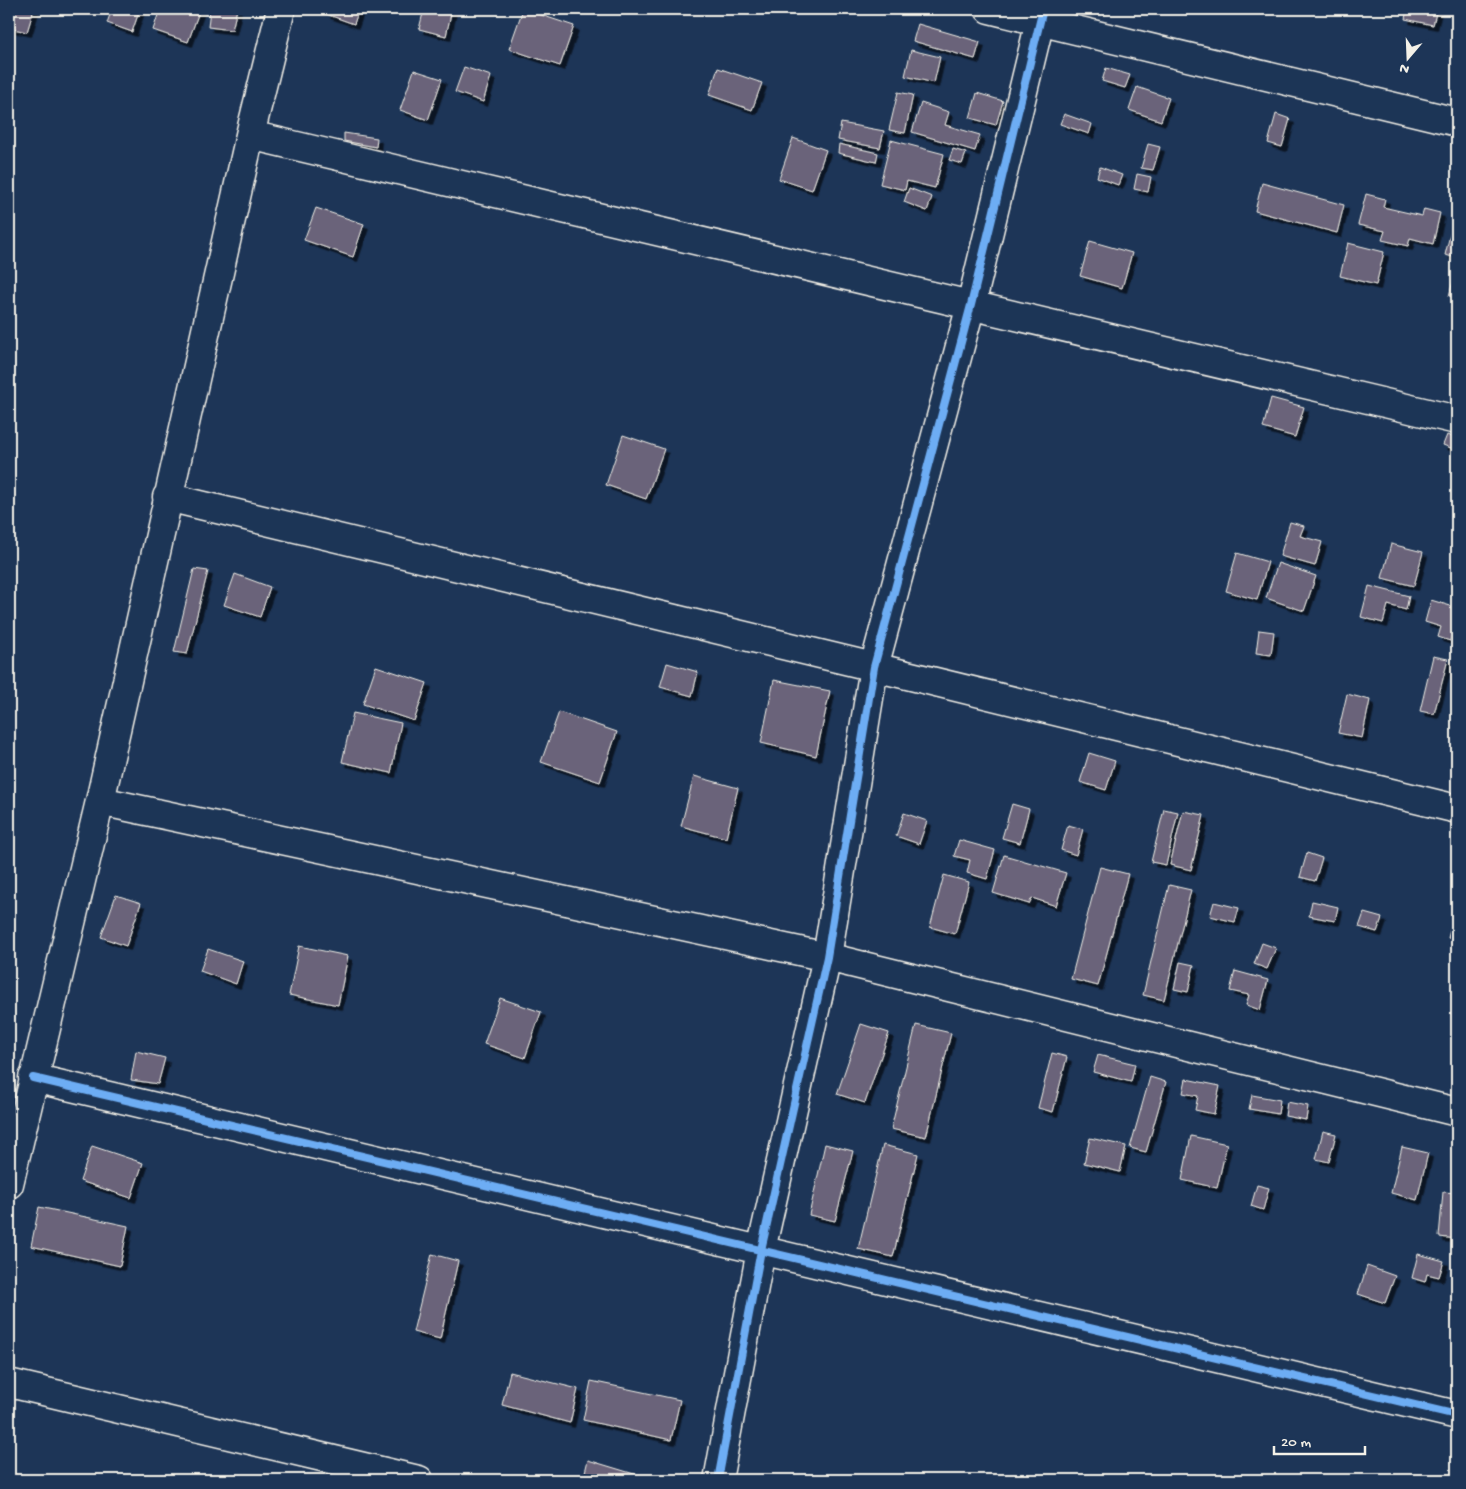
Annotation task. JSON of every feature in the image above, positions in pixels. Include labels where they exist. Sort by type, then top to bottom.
[{"type":"street","points":[[9,1184],[100,800],[167,497],[250,135],[281,9]]},
{"type":"street","points":[[989,9],[1042,15],[1457,122]]},
{"type":"street","points":[[718,1480],[761,1250],[827,957],[874,667],[971,305],[1042,15]]},
{"type":"street","points":[[250,135],[1457,420]]},
{"type":"street","points":[[167,497],[1457,809]]},
{"type":"street","points":[[100,800],[827,957],[1457,1112]]},
{"type":"street","points":[[33,1078],[1457,1416]]},
{"type":"street","points":[[9,1383],[419,1480]]},
{"type":"building","points":[[9,9],[34,9],[27,32],[9,28]]},
{"type":"building","points":[[112,9],[140,9],[132,32],[107,23]]},
{"type":"building","points":[[160,9],[200,9],[188,42],[153,30]]},
{"type":"building","points":[[210,9],[237,9],[232,30],[208,27]]},
{"type":"building","points":[[328,9],[359,9],[354,24],[326,14]]},
{"type":"building","points":[[424,9],[452,9],[446,36],[419,29]]},
{"type":"building","points":[[523,9],[574,26],[560,66],[509,49]]},
{"type":"building","points":[[1407,9],[1437,9],[1433,25],[1405,19]]},
{"type":"building","points":[[918,24],[980,42],[975,59],[913,41]]},
{"type":"building","points":[[911,50],[940,57],[934,83],[905,76]]},
{"type":"building","points":[[464,67],[491,76],[483,102],[455,92]]},
{"type":"building","points":[[718,68],[762,83],[752,110],[709,95]]},
{"type":"building","points":[[1106,68],[1130,75],[1125,88],[1102,81]]},
{"type":"building","points":[[414,70],[442,79],[428,120],[400,110]]},
{"type":"building","points":[[1137,87],[1169,98],[1161,121],[1129,110]]},
{"type":"building","points":[[898,92],[913,95],[905,133],[889,130]]},
{"type":"building","points":[[977,93],[1003,101],[996,125],[970,118]]},
{"type":"building","points":[[921,103],[949,112],[945,125],[980,135],[975,151],[912,132]]},
{"type":"building","points":[[1064,114],[1092,124],[1089,134],[1060,124]]},
{"type":"building","points":[[1276,114],[1290,119],[1282,147],[1268,143]]},
{"type":"building","points":[[841,123],[884,131],[880,148],[838,140]]},
{"type":"building","points":[[344,133],[377,138],[376,147],[344,141]]},
{"type":"building","points":[[793,138],[826,150],[812,190],[779,179]]},
{"type":"building","points":[[891,140],[944,154],[935,188],[907,181],[905,190],[880,184]]},
{"type":"building","points":[[839,144],[878,153],[876,162],[838,153]]},
{"type":"building","points":[[1148,144],[1160,147],[1153,170],[1141,168]]},
{"type":"building","points":[[953,149],[966,153],[962,164],[949,160]]},
{"type":"building","points":[[1100,167],[1122,175],[1118,185],[1097,177]]},
{"type":"building","points":[[1137,174],[1151,177],[1148,192],[1134,189]]},
{"type":"building","points":[[1262,183],[1344,205],[1337,233],[1255,211]]},
{"type":"building","points":[[909,188],[932,197],[927,211],[904,202]]},
{"type":"building","points":[[1366,194],[1385,199],[1383,207],[1422,216],[1424,209],[1440,213],[1433,244],[1410,238],[1408,246],[1382,240],[1385,231],[1358,225]]},
{"type":"building","points":[[1457,206],[1457,258],[1445,255]]},
{"type":"building","points":[[316,208],[364,224],[353,257],[304,240]]},
{"type":"building","points":[[1090,241],[1132,253],[1122,288],[1080,276]]},
{"type":"building","points":[[1348,243],[1384,252],[1376,285],[1340,276]]},
{"type":"building","points":[[1457,266],[1457,298],[1449,296]]},
{"type":"building","points":[[1271,398],[1304,407],[1295,437],[1263,428]]},
{"type":"building","points":[[623,435],[664,449],[646,499],[606,485]]},
{"type":"building","points":[[1447,435],[1457,439],[1456,450],[1443,445]]},
{"type":"building","points":[[1290,522],[1304,526],[1300,536],[1322,542],[1315,566],[1280,556]]},
{"type":"building","points":[[1391,544],[1423,552],[1414,586],[1382,578]]},
{"type":"building","points":[[1237,553],[1268,562],[1257,600],[1226,591]]},
{"type":"building","points":[[1278,563],[1316,576],[1304,611],[1266,598]]},
{"type":"building","points":[[194,569],[208,571],[187,654],[174,652]]},
{"type":"building","points":[[235,574],[270,587],[260,617],[224,605]]},
{"type":"building","points":[[1369,586],[1409,596],[1406,610],[1388,605],[1383,623],[1361,617]]},
{"type":"building","points":[[1431,600],[1457,608],[1457,618],[1450,641],[1438,637],[1441,627],[1425,622]]},
{"type":"building","points":[[1259,630],[1274,632],[1271,655],[1256,653]]},
{"type":"building","points":[[1433,656],[1448,659],[1434,714],[1420,711]]},
{"type":"building","points":[[667,663],[698,672],[692,696],[660,687]]},
{"type":"building","points":[[376,666],[427,683],[414,721],[363,704]]},
{"type":"building","points":[[1457,667],[1457,685],[1452,683]]},
{"type":"building","points":[[774,680],[830,691],[816,756],[761,743]]},
{"type":"building","points":[[1347,694],[1370,700],[1362,738],[1338,733]]},
{"type":"building","points":[[559,712],[617,732],[600,782],[541,762]]},
{"type":"building","points":[[353,713],[401,723],[391,773],[342,762]]},
{"type":"building","points":[[1089,753],[1115,761],[1106,790],[1080,782]]},
{"type":"building","points":[[694,776],[738,788],[726,838],[681,826]]},
{"type":"building","points":[[1012,804],[1029,809],[1020,843],[1002,838]]},
{"type":"building","points":[[1164,809],[1178,812],[1166,865],[1151,862]]},
{"type":"building","points":[[1183,811],[1204,815],[1191,870],[1170,865]]},
{"type":"building","points":[[904,813],[927,821],[919,844],[896,836]]},
{"type":"building","points":[[1068,825],[1083,829],[1076,855],[1061,850]]},
{"type":"building","points":[[959,840],[995,850],[987,879],[967,873],[970,860],[954,856]]},
{"type":"building","points":[[1307,853],[1322,858],[1315,881],[1300,877]]},
{"type":"building","points":[[1004,855],[1066,873],[1056,906],[1032,898],[1029,904],[993,893]]},
{"type":"building","points":[[1100,867],[1128,874],[1098,986],[1071,979]]},
{"type":"building","points":[[944,875],[969,882],[955,934],[930,927]]},
{"type":"building","points":[[1169,885],[1191,890],[1164,1000],[1143,995]]},
{"type":"building","points":[[116,895],[141,903],[126,946],[101,937]]},
{"type":"building","points":[[1312,901],[1338,907],[1335,921],[1309,916]]},
{"type":"building","points":[[1214,902],[1239,908],[1235,922],[1210,916]]},
{"type":"building","points":[[1457,903],[1457,940],[1448,938]]},
{"type":"building","points":[[1364,913],[1382,918],[1377,932],[1359,927]]},
{"type":"building","points":[[1262,943],[1276,948],[1267,969],[1254,964]]},
{"type":"building","points":[[299,946],[348,956],[338,1005],[289,995]]},
{"type":"building","points":[[208,949],[243,961],[236,984],[200,971]]},
{"type":"building","points":[[1180,962],[1194,965],[1188,992],[1174,989]]},
{"type":"building","points":[[1235,971],[1268,980],[1260,1010],[1246,1005],[1249,995],[1230,991]]},
{"type":"building","points":[[500,998],[541,1012],[525,1058],[484,1044]]},
{"type":"building","points":[[861,1024],[889,1033],[865,1103],[837,1094]]},
{"type":"building","points":[[916,1025],[951,1033],[926,1137],[891,1129]]},
{"type":"building","points":[[136,1051],[165,1058],[158,1084],[131,1080]]},
{"type":"building","points":[[1052,1053],[1067,1057],[1053,1112],[1038,1108]]},
{"type":"building","points":[[1098,1055],[1135,1064],[1131,1082],[1093,1072]]},
{"type":"building","points":[[1150,1077],[1166,1082],[1146,1152],[1130,1148]]},
{"type":"building","points":[[1186,1079],[1220,1086],[1214,1114],[1195,1110],[1198,1096],[1183,1093]]},
{"type":"building","points":[[1252,1095],[1280,1100],[1278,1114],[1249,1109]]},
{"type":"building","points":[[1287,1102],[1308,1106],[1306,1120],[1285,1116]]},
{"type":"building","points":[[1323,1131],[1336,1134],[1329,1162],[1316,1159]]},
{"type":"building","points":[[1191,1136],[1227,1144],[1217,1188],[1182,1180]]},
{"type":"building","points":[[1090,1138],[1126,1146],[1120,1172],[1084,1163]]},
{"type":"building","points":[[825,1144],[853,1151],[835,1221],[809,1215]]},
{"type":"building","points":[[883,1145],[918,1154],[893,1257],[858,1249]]},
{"type":"building","points":[[92,1146],[143,1163],[131,1198],[80,1181]]},
{"type":"building","points":[[1402,1147],[1428,1153],[1417,1200],[1391,1193]]},
{"type":"building","points":[[1257,1185],[1269,1188],[1263,1210],[1251,1206]]},
{"type":"building","points":[[1443,1192],[1457,1193],[1457,1239],[1439,1237]]},
{"type":"building","points":[[39,1207],[128,1226],[120,1266],[31,1246]]},
{"type":"building","points":[[432,1254],[458,1261],[440,1339],[413,1332]]},
{"type":"building","points":[[1418,1254],[1444,1261],[1439,1277],[1427,1274],[1425,1282],[1412,1278]]},
{"type":"building","points":[[1367,1266],[1395,1276],[1385,1303],[1358,1294]]},
{"type":"building","points":[[510,1372],[578,1389],[570,1423],[502,1405]]},
{"type":"building","points":[[591,1381],[680,1400],[671,1440],[583,1420]]},
{"type":"building","points":[[588,1460],[644,1477],[644,1480],[583,1480]]},
{"type":"cycle path","points":[[718,1480],[761,1250],[827,957],[874,667],[971,305],[1043,9]]},
{"type":"cycle path","points":[[33,1078],[1457,1415]]}]
